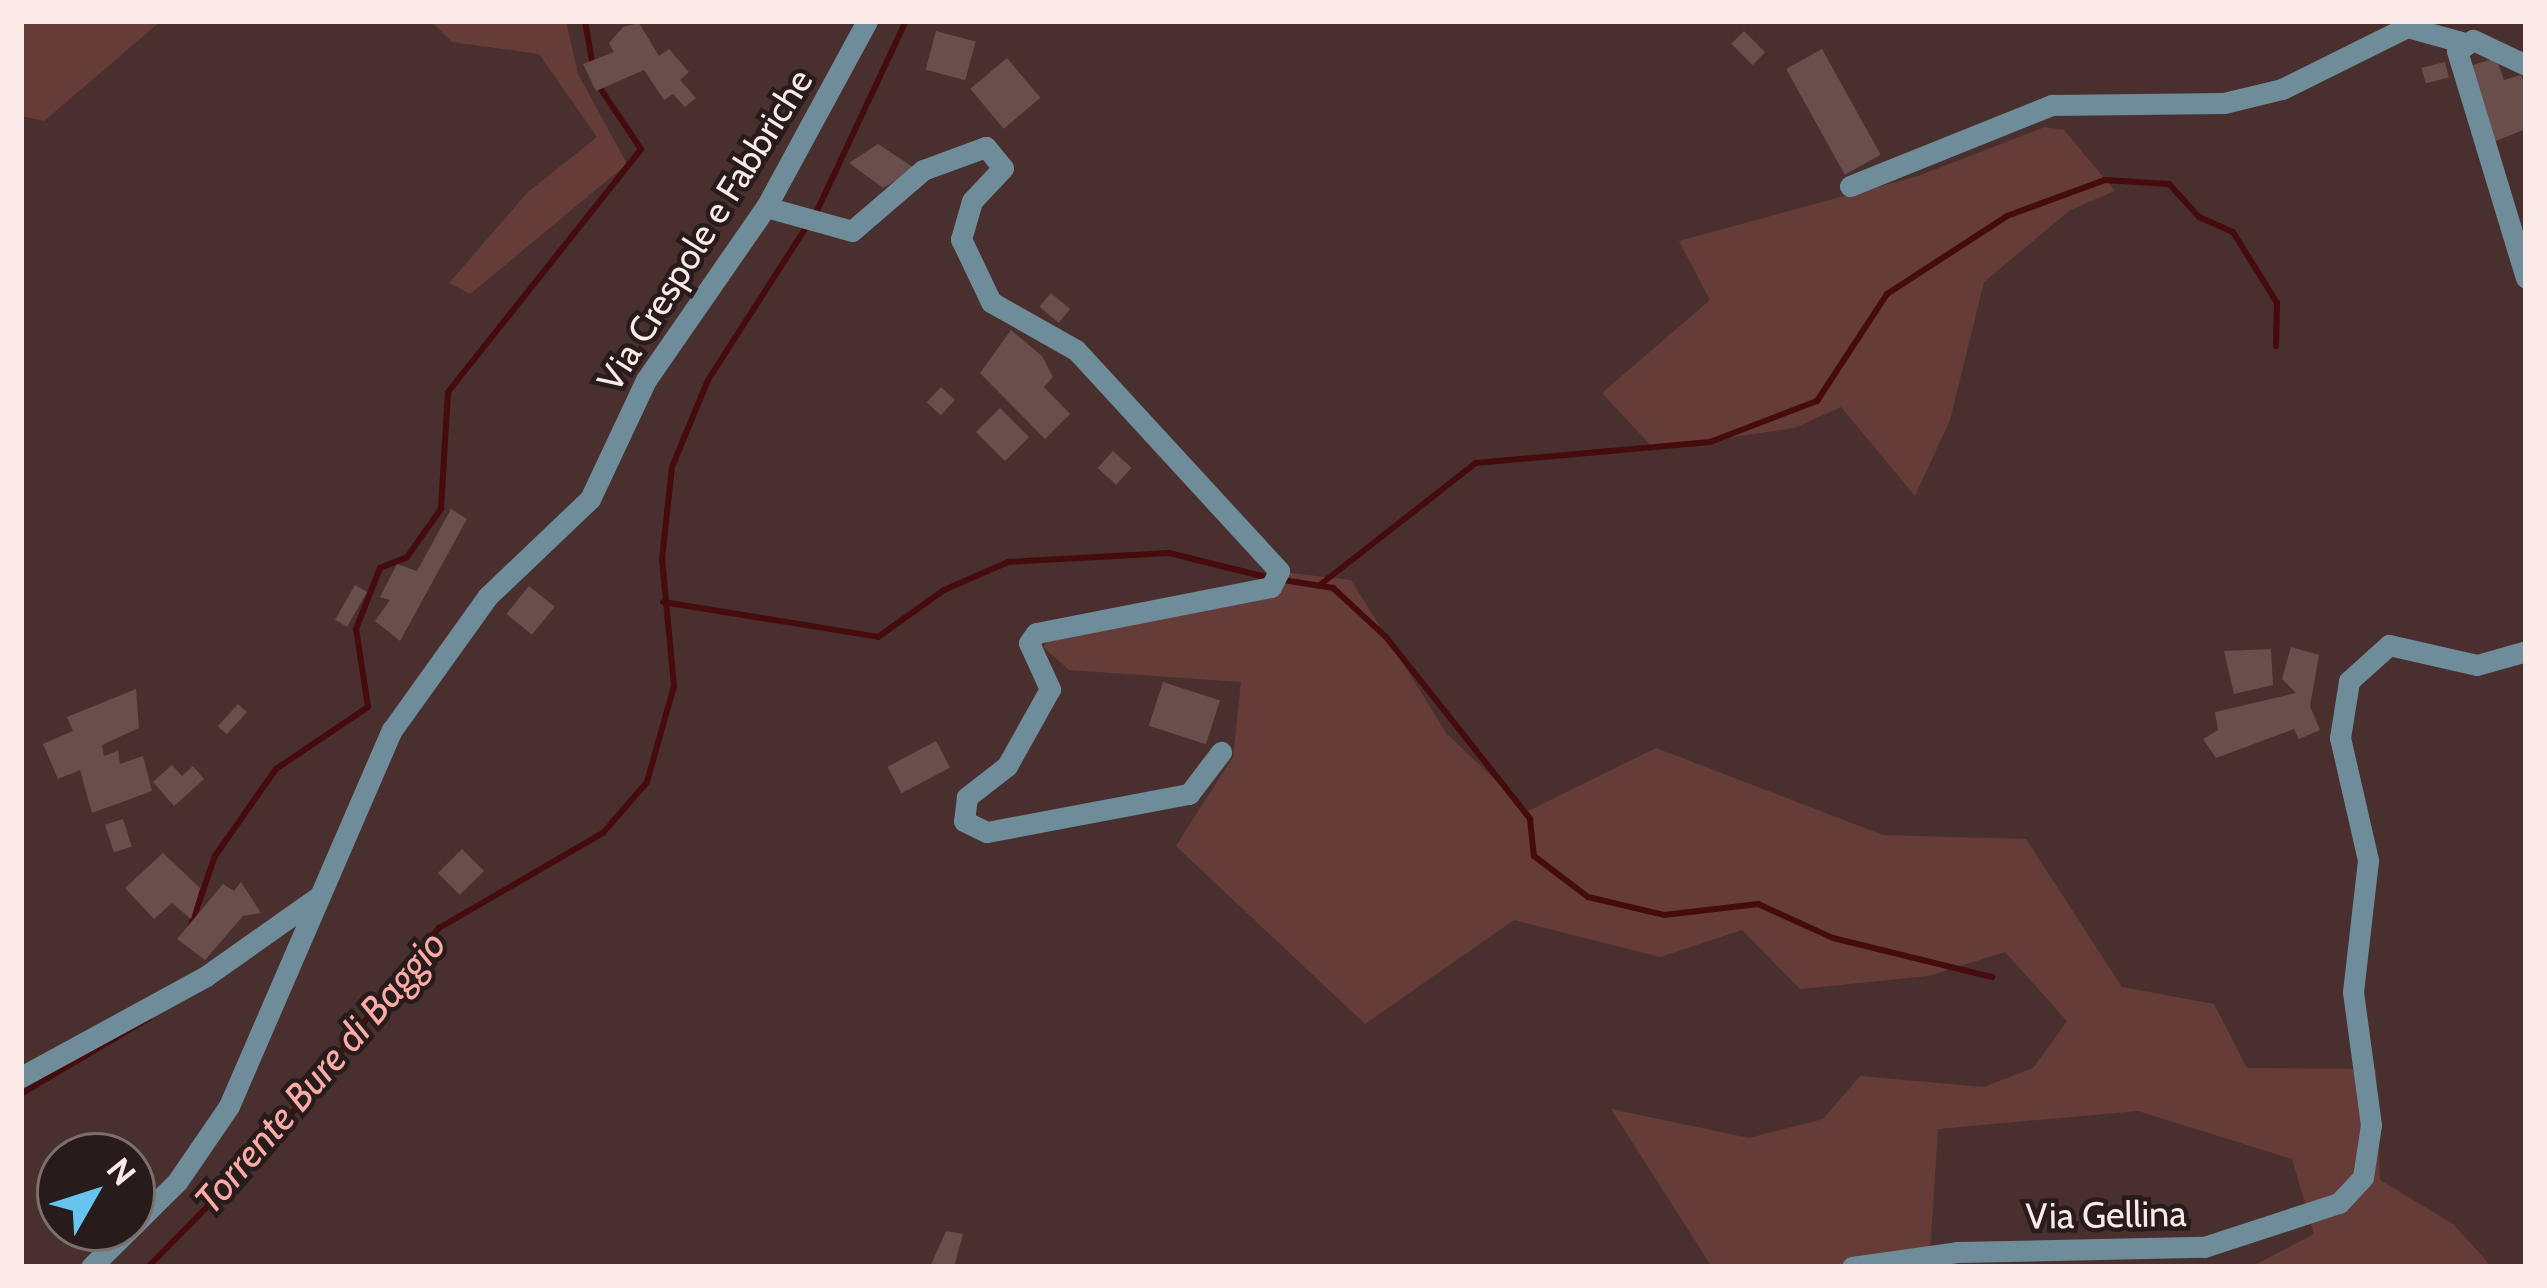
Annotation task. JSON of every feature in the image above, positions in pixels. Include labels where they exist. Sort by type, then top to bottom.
[{"type":"street","name":"Via Crespole e Fabbriche","points":[[91,1267],[177,1182],[229,1106],[392,730],[488,596],[590,499],[658,360],[773,209],[867,21]]},
{"type":"street","points":[[1850,186],[2052,106],[2224,103],[2282,89],[2407,27],[2526,65]]},
{"type":"street","points":[[2461,43],[2458,62],[2526,278]]},
{"type":"street","points":[[773,209],[832,231],[860,226],[943,159],[986,146],[1000,157],[1003,168],[962,222],[991,302],[1076,350],[1279,571],[1271,587],[1036,632],[1029,644],[1050,688],[1007,766],[967,797],[964,821],[986,832],[1189,794],[1220,752]]},
{"type":"street","name":"Via Gellina","points":[[1852,1267],[1957,1252],[2171,1250],[2303,1222],[2363,1178],[2371,1125],[2354,992],[2368,860],[2339,739],[2349,681],[2389,645],[2477,664],[2526,651]]},
{"type":"street","points":[[21,1077],[206,976],[319,897]]},
{"type":"shaded area","points":[[21,21],[161,21],[44,121],[21,116]]},
{"type":"shaded area","points":[[431,21],[566,21],[578,74],[627,164],[470,294],[449,283],[528,192],[597,137],[539,54],[452,42]]},
{"type":"shaded area","points":[[2045,127],[2064,130],[2115,191],[2070,210],[1984,282],[1950,420],[1915,496],[1841,407],[1794,428],[1654,449],[1602,393],[1710,300],[1679,241],[1918,176]]},
{"type":"shaded area","points":[[1291,573],[1351,580],[1447,734],[1528,811],[1656,748],[1883,835],[2026,839],[2122,987],[2214,1004],[2247,1068],[2376,1069],[2380,1180],[2453,1224],[2492,1267],[2251,1267],[2314,1234],[2292,1159],[2138,1111],[1938,1129],[1929,1267],[1712,1267],[1611,1109],[1749,1138],[1823,1119],[1860,1076],[1984,1087],[2033,1068],[2067,1021],[2005,952],[1928,976],[1800,989],[1742,930],[1660,957],[1514,920],[1365,1024],[1176,846],[1233,757],[1241,682],[1069,670],[1043,647],[1059,626]]},
{"type":"building","points":[[639,23],[659,56],[669,49],[689,72],[680,80],[696,98],[685,107],[673,94],[664,100],[644,70],[596,91],[583,64],[614,52],[609,43],[623,27]]},
{"type":"building","points":[[936,31],[976,42],[965,80],[926,70]]},
{"type":"building","points":[[1744,31],[1765,52],[1752,65],[1731,44]]},
{"type":"building","points":[[1822,49],[1881,155],[1845,175],[1786,69]]},
{"type":"building","points":[[1007,58],[1040,98],[1004,129],[970,89]]},
{"type":"building","points":[[2496,58],[2504,80],[2521,75],[2526,85],[2526,129],[2493,142],[2463,68]]},
{"type":"building","points":[[2445,62],[2449,78],[2426,83],[2422,68]]},
{"type":"building","points":[[878,144],[916,169],[883,188],[849,163]]},
{"type":"building","points":[[1051,293],[1070,309],[1059,323],[1039,307]]},
{"type":"building","points":[[1011,330],[1042,356],[1053,377],[1044,387],[1070,414],[1045,439],[980,373]]},
{"type":"building","points":[[941,387],[955,400],[941,415],[927,402]]},
{"type":"building","points":[[1000,408],[1029,437],[1005,461],[976,432]]},
{"type":"building","points":[[1113,451],[1132,468],[1116,485],[1098,468]]},
{"type":"building","points":[[451,509],[467,519],[400,641],[375,621],[390,600],[380,597],[397,564],[417,571]]},
{"type":"building","points":[[355,585],[367,592],[347,627],[335,620]]},
{"type":"building","points":[[529,586],[555,607],[532,635],[506,614]]},
{"type":"building","points":[[2291,647],[2319,655],[2310,706],[2320,730],[2299,739],[2294,729],[2216,758],[2203,739],[2218,730],[2215,712],[2296,693],[2282,679]]},
{"type":"building","points":[[2271,649],[2273,685],[2234,694],[2224,651]]},
{"type":"building","points":[[1163,682],[1220,701],[1206,744],[1149,726]]},
{"type":"building","points":[[136,689],[139,728],[102,745],[104,756],[118,751],[120,764],[143,756],[152,791],[92,813],[80,770],[58,779],[43,744],[73,731],[67,717]]},
{"type":"building","points":[[238,704],[247,712],[227,734],[218,726]]},
{"type":"building","points":[[936,741],[950,767],[902,793],[887,767]]},
{"type":"building","points":[[172,765],[182,776],[193,766],[204,779],[174,806],[153,782]]},
{"type":"building","points":[[123,819],[132,847],[114,852],[105,825]]},
{"type":"building","points":[[462,849],[484,871],[460,895],[438,873]]},
{"type":"building","points":[[163,853],[200,888],[191,919],[172,903],[154,919],[125,888]]},
{"type":"building","points":[[241,882],[261,913],[243,916],[205,960],[177,939],[223,884],[234,891]]},
{"type":"building","points":[[946,1231],[963,1234],[954,1267],[930,1267]]},
{"type":"waterway","points":[[585,21],[593,67]]},
{"type":"waterway","name":"Torrente Bure di Baggio","points":[[815,215],[906,21]]},
{"type":"waterway","points":[[190,928],[215,856],[276,769],[368,707],[356,629],[380,568],[407,557],[441,509],[448,392],[641,149],[598,85]]},
{"type":"waterway","points":[[1321,584],[1476,463],[1710,442],[1817,401],[1887,294],[2007,216],[2105,180],[2169,184],[2199,217],[2233,232],[2277,303],[2276,346]]},
{"type":"waterway","name":"Torrente Bure di Baggio","points":[[148,1267],[262,1151],[439,928],[603,833],[647,782],[674,686],[662,560],[672,467],[708,380],[807,226]]},
{"type":"waterway","points":[[663,602],[878,637],[944,590],[1008,562],[1169,553],[1270,578]]},
{"type":"waterway","points":[[1283,580],[1333,588],[1386,637],[1530,819],[1534,856],[1588,897],[1664,915],[1758,904],[1833,938],[1992,977]]},
{"type":"waterway","points":[[21,1094],[149,1018]]}]
